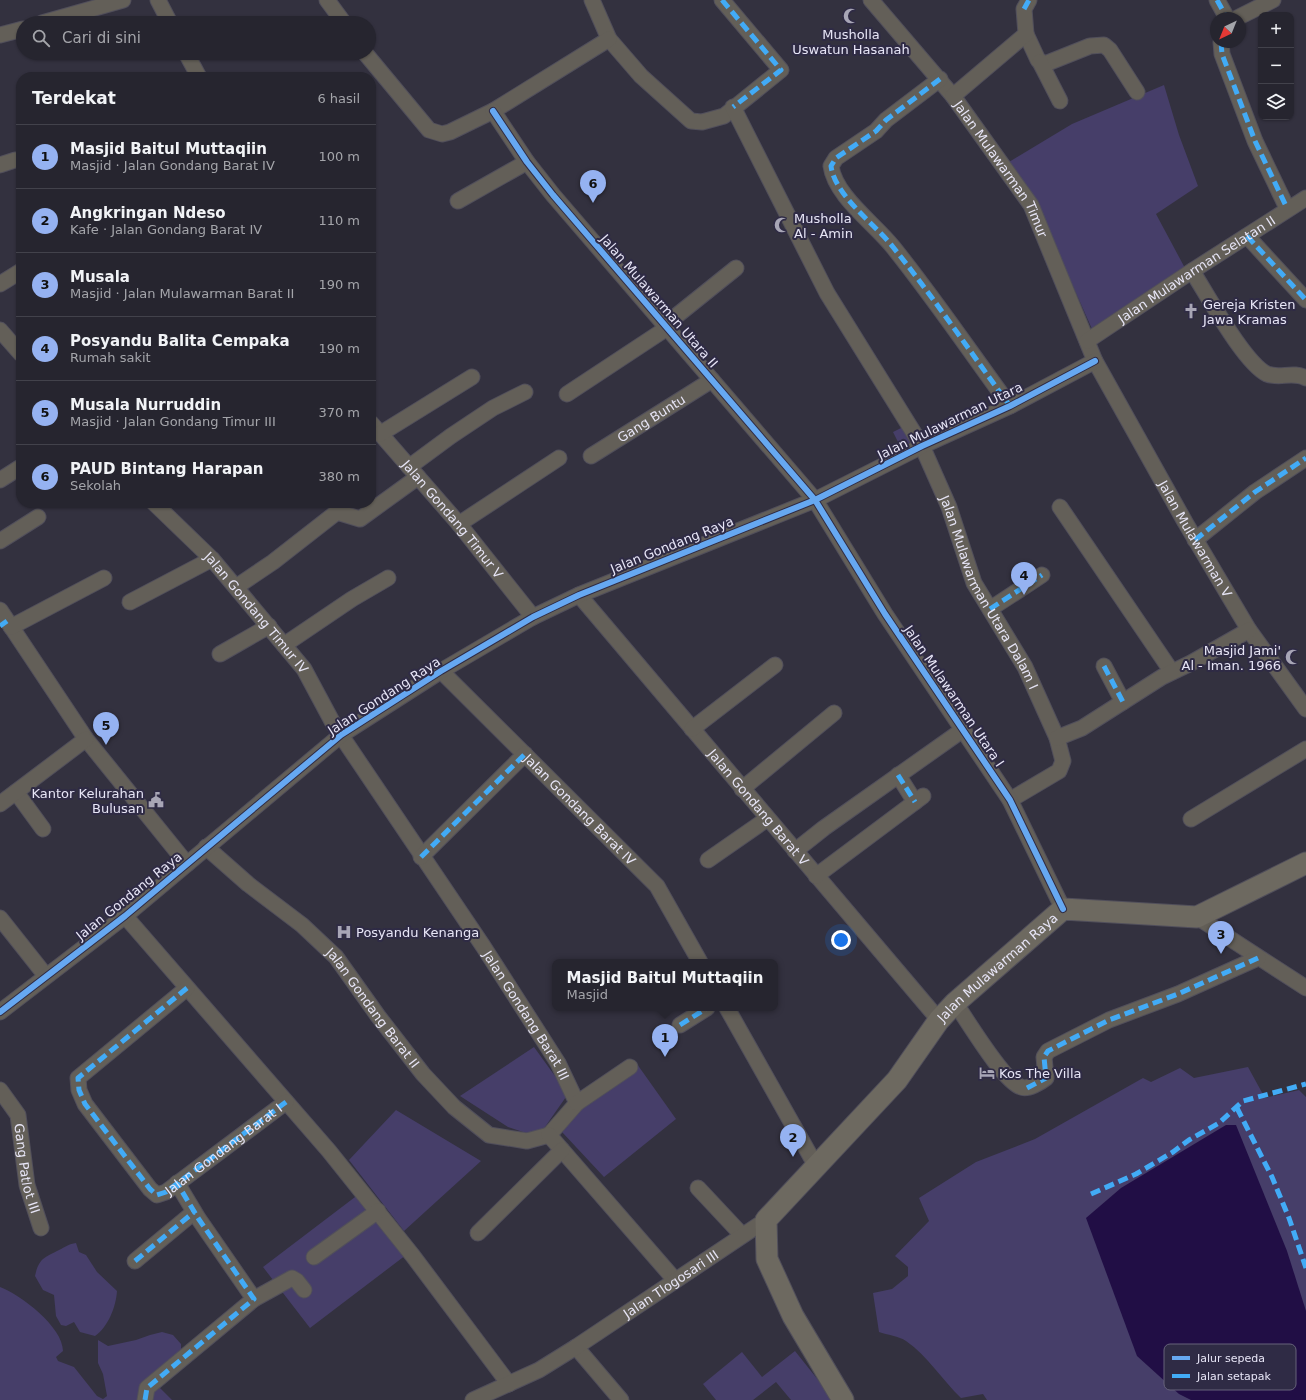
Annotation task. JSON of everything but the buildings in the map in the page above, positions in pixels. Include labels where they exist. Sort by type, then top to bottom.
[{"type":"main road","name":"Jalan Mulawarman Raya","points":[[766,1220],[897,1080],[940,1020],[955,1003],[1064,909],[1197,917],[1306,863]]},
{"type":"main road","points":[[766,1220],[767,1259],[793,1316],[843,1400]]},
{"type":"street","points":[[67,16],[123,0]]},
{"type":"street","points":[[158,0],[166,16]]},
{"type":"street","points":[[327,0],[339,16]]},
{"type":"street","points":[[592,0],[609,39],[641,76],[691,121],[702,122],[716,119],[730,112],[733,107],[781,70],[722,0]]},
{"type":"street","name":"Jalan Mulawarman Timur","points":[[871,0],[940,79],[1031,205],[1095,361]]},
{"type":"street","points":[[1217,0],[1224,12]]},
{"type":"street","points":[[1246,14],[1273,0]]},
{"type":"street","points":[[1026,3],[1026,34],[1060,101]]},
{"type":"street","points":[[0,35],[16,30]]},
{"type":"street","points":[[953,96],[1026,34]]},
{"type":"street","points":[[371,60],[429,130],[436,133],[450,132],[493,111],[609,39]]},
{"type":"street","points":[[1040,62],[1049,63],[1090,46],[1104,45],[1110,50],[1137,92]]},
{"type":"street","points":[[1222,48],[1222,54],[1254,141],[1287,208]]},
{"type":"street","points":[[189,60],[193,72]]},
{"type":"street","points":[[940,79],[886,120],[876,131],[836,158],[831,166],[832,176],[840,190],[892,246],[1010,406]]},
{"type":"street","name":"Jalan Mulawarman Utara Dalam I","points":[[733,107],[827,293],[922,446],[949,507],[974,583],[1025,667],[1057,738],[1063,761],[1059,771],[1010,800]]},
{"type":"street","name":"Jalan Mulawarman Utara II","points":[[493,111],[527,162],[553,195],[815,500]]},
{"type":"street","points":[[0,165],[15,160]]},
{"type":"street","points":[[458,200],[527,162]]},
{"type":"street","name":"Jalan Mulawarman Selatan II","points":[[1087,342],[1287,208],[1306,198]]},
{"type":"street","points":[[1247,236],[1306,300]]},
{"type":"street","points":[[567,394],[666,326],[736,268]]},
{"type":"street","points":[[1192,271],[1240,347],[1258,367],[1268,374],[1290,374],[1306,378]]},
{"type":"street","points":[[0,284],[16,274]]},
{"type":"street","points":[[0,330],[16,348]]},
{"type":"street","name":"Jalan Mulawarman Utara","points":[[815,500],[922,446],[1010,406],[1095,361]]},
{"type":"street","name":"Jalan Mulawarman V","points":[[1095,361],[1195,540],[1249,630],[1306,709]]},
{"type":"street","points":[[376,429],[472,377]]},
{"type":"street","name":"Gang Buntu","points":[[591,456],[712,380]]},
{"type":"street","points":[[376,505],[414,472],[450,436],[492,408],[526,392]]},
{"type":"street","name":"Jalan Gondang Timur V","points":[[376,429],[459,524],[533,617]]},
{"type":"street","points":[[459,524],[559,458]]},
{"type":"street","points":[[1195,540],[1255,492],[1306,458]]},
{"type":"street","points":[[0,480],[16,470]]},
{"type":"street","name":"Jalan Gondang Raya","points":[[0,1012],[125,916],[341,735],[441,671],[533,617],[579,595],[815,500]]},
{"type":"street","name":"Jalan Mulawarman Utara I","points":[[815,500],[885,614],[964,729],[1010,800],[1064,909]]},
{"type":"street","points":[[1060,507],[1172,672]]},
{"type":"street","name":"Jalan Gondang Timur IV","points":[[159,508],[212,559],[304,669],[341,735]]},
{"type":"street","points":[[236,587],[273,562],[337,512],[360,519],[373,508]]},
{"type":"street","points":[[0,541],[38,516]]},
{"type":"street","points":[[130,602],[212,559]]},
{"type":"street","points":[[990,609],[1042,575]]},
{"type":"street","points":[[104,578],[5,621],[86,739],[187,864]]},
{"type":"street","points":[[284,645],[352,599],[388,578]]},
{"type":"street","name":"Jalan Gondang Barat V","points":[[579,595],[767,819],[940,1020]]},
{"type":"street","points":[[220,654],[269,626]]},
{"type":"street","points":[[1057,738],[1082,728],[1172,672],[1249,630]]},
{"type":"street","points":[[692,729],[774,665]]},
{"type":"street","points":[[1104,666],[1123,702]]},
{"type":"street","name":"Jalan Gondang Barat IV","points":[[441,671],[657,886],[698,959]]},
{"type":"street","points":[[742,789],[834,713]]},
{"type":"street","points":[[795,851],[824,828],[964,729]]},
{"type":"street","name":"Jalan Gondang Barat III","points":[[341,735],[483,946],[558,1063],[577,1103]]},
{"type":"street","points":[[0,804],[86,739]]},
{"type":"street","points":[[1191,819],[1306,749]]},
{"type":"street","points":[[422,857],[525,754]]},
{"type":"street","points":[[816,876],[919,799],[898,775]]},
{"type":"street","points":[[16,792],[43,829]]},
{"type":"street","points":[[708,860],[767,819]]},
{"type":"street","name":"Jalan Gondang Barat II","points":[[206,847],[248,884],[302,925],[336,957],[378,1016],[418,1068],[454,1107],[489,1135],[526,1141],[549,1136]]},
{"type":"street","name":"Jalan Gondang Barat I","points":[[125,916],[329,1151],[378,1211],[509,1384]]},
{"type":"street","points":[[1197,917],[1306,988]]},
{"type":"street","points":[[0,918],[46,976]]},
{"type":"street","points":[[955,1003],[999,1067],[1014,1083],[1021,1087],[1027,1088],[1046,1078],[1044,1057],[1048,1051],[1109,1020],[1178,994],[1258,958]]},
{"type":"street","name":"Jalan Gondang Barat I","points":[[187,988],[78,1078],[79,1090],[86,1104],[150,1189],[157,1195],[160,1195],[286,1102]]},
{"type":"street","points":[[680,1025],[701,1011]]},
{"type":"street","points":[[728,1011],[816,1166]]},
{"type":"street","points":[[630,1067],[577,1103],[549,1136],[675,1280]]},
{"type":"street","name":"Gang Patlot III","points":[[0,1090],[18,1115],[27,1185],[41,1228]]},
{"type":"street","points":[[478,1233],[562,1150]]},
{"type":"street","points":[[177,1183],[194,1212],[254,1299]]},
{"type":"street","points":[[698,1188],[742,1235]]},
{"type":"street","points":[[314,1257],[378,1211]]},
{"type":"street","points":[[135,1261],[194,1212]]},
{"type":"street","name":"Jalan Tlogosari III","points":[[473,1400],[540,1370],[648,1300],[675,1280],[766,1220]]},
{"type":"street","points":[[145,1400],[147,1388],[254,1299],[292,1278],[297,1281],[304,1290]]},
{"type":"street","points":[[576,1347],[621,1400]]},
{"type":"shaded area","points":[[1164,85],[1179,135],[1198,186],[1156,214],[1186,270],[1092,329],[1041,214],[1009,162],[1072,124]]},
{"type":"shaded area","points":[[905,426],[918,451],[906,458],[893,432]]},
{"type":"shaded area","points":[[534,1047],[568,1094],[538,1137],[508,1127],[460,1096]]},
{"type":"shaded area","points":[[637,1064],[676,1119],[604,1177],[562,1132],[575,1115]]},
{"type":"shaded area","points":[[1248,1067],[1265,1098],[1299,1090],[1306,1097],[1306,1400],[987,1400],[983,1394],[961,1398],[914,1347],[900,1338],[879,1332],[873,1293],[892,1289],[908,1276],[908,1267],[895,1256],[929,1221],[919,1198],[976,1162],[1035,1139],[1143,1078],[1151,1082],[1180,1068],[1194,1078]]},
{"type":"shaded area","points":[[396,1110],[481,1161],[404,1231],[349,1160]]},
{"type":"shaded area","points":[[1226,1125],[1236,1125],[1287,1251],[1306,1311],[1306,1400],[1191,1400],[1175,1390],[1296,1390],[1296,1344],[1164,1344],[1164,1380],[1137,1356],[1086,1218],[1121,1188]]},
{"type":"shaded area","points":[[359,1194],[406,1255],[310,1328],[263,1267]]},
{"type":"shaded area","points":[[76,1243],[79,1252],[86,1255],[97,1272],[117,1291],[113,1310],[104,1327],[95,1336],[80,1332],[74,1322],[66,1326],[61,1325],[56,1316],[54,1295],[43,1290],[35,1276],[38,1265],[43,1259],[71,1244]]},
{"type":"shaded area","points":[[0,1287],[29,1304],[49,1322],[61,1342],[63,1351],[56,1357],[58,1361],[74,1367],[97,1396],[103,1399],[107,1396],[103,1374],[98,1363],[98,1340],[108,1346],[136,1340],[162,1332],[173,1335],[181,1344],[181,1352],[155,1383],[172,1400],[0,1400]]},
{"type":"shaded area","points":[[795,1351],[834,1400],[791,1400],[776,1382],[753,1400],[716,1400],[703,1384],[742,1352],[762,1377]]},
{"type":"marked path","points":[[722,0],[781,70],[733,107]]},
{"type":"marked path","points":[[1024,9],[1029,0]]},
{"type":"marked path","points":[[1217,0],[1224,12]]},
{"type":"marked path","points":[[1222,48],[1222,54],[1255,141],[1287,208]]},
{"type":"marked path","points":[[940,79],[886,120],[876,131],[836,158],[831,166],[834,177],[847,198],[885,238],[908,266],[1010,406]]},
{"type":"marked path","points":[[1247,236],[1306,300]]},
{"type":"marked path","points":[[1195,540],[1255,492],[1306,458]]},
{"type":"marked path","points":[[990,609],[1042,575]]},
{"type":"marked path","points":[[0,626],[7,621]]},
{"type":"marked path","points":[[1104,666],[1123,702]]},
{"type":"marked path","points":[[421,857],[525,754]]},
{"type":"marked path","points":[[898,775],[915,802]]},
{"type":"marked path","points":[[1027,1088],[1046,1078],[1044,1057],[1048,1051],[1109,1020],[1178,994],[1258,958]]},
{"type":"marked path","points":[[187,988],[78,1078],[79,1090],[85,1104],[150,1189],[157,1195],[166,1192],[286,1102]]},
{"type":"marked path","points":[[680,1025],[702,1011]]},
{"type":"marked path","points":[[1091,1194],[1136,1174],[1173,1152],[1189,1140],[1219,1123],[1243,1101],[1306,1084]]},
{"type":"marked path","points":[[1237,1108],[1272,1177],[1289,1218],[1306,1268]]},
{"type":"marked path","points":[[145,1400],[147,1388],[254,1299],[198,1218],[177,1183]]},
{"type":"marked path","points":[[135,1261],[194,1212]]},
{"type":"cycle path","points":[[493,111],[527,162],[553,195],[815,500],[885,614],[1010,800],[1063,909]]},
{"type":"cycle path","points":[[0,1012],[125,916],[341,735],[441,671],[533,617],[579,595],[815,500],[922,446],[1010,406],[1095,361]]},
{"type":"place","name":"Musholla Uswatun Hasanah","points":[[851,16]]},
{"type":"place","name":"PAUD Bintang Harapan","points":[[593,203]]},
{"type":"place","name":"Musholla Al - Amin","points":[[782,225]]},
{"type":"place","name":"Gereja Kristen Jawa Kramas","points":[[1191,311]]},
{"type":"place","name":"Posyandu Balita Cempaka","points":[[1024,595]]},
{"type":"place","name":"Masjid Jami' Al - Iman. 1966","points":[[1293,657]]},
{"type":"place","name":"Musala Nurruddin","points":[[106,745]]},
{"type":"place","name":"Kantor Kelurahan Bulusan","points":[[156,800]]},
{"type":"place","name":"Posyandu Kenanga","points":[[344,932]]},
{"type":"place","name":"Musala","points":[[1221,954]]},
{"type":"place","name":"Masjid Baitul Muttaqiin","points":[[665,1057]]},
{"type":"place","name":"Kos The Villa","points":[[987,1073]]},
{"type":"place","name":"Angkringan Ndeso","points":[[793,1157]]}]
